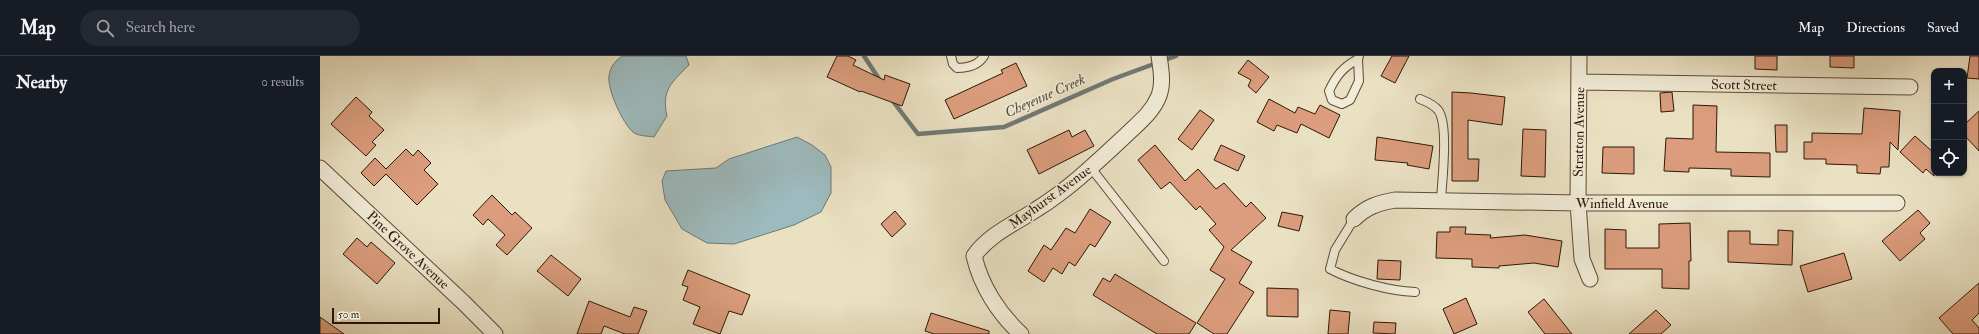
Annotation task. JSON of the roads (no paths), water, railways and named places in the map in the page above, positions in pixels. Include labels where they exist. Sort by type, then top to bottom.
[{"type":"street","name":"Mayhurst Avenue","points":[[1022,334],[1003,313],[982,281],[974,256],[980,248],[990,240],[1040,208],[1091,168],[1151,109],[1159,97],[1161,72],[1159,56]]},
{"type":"street","name":"Stratton Avenue","points":[[1579,56],[1578,203],[1582,259],[1590,279]]},
{"type":"street","name":"Scott Street","points":[[1579,82],[1910,87]]},
{"type":"street","name":"Pine Grove Avenue","points":[[320,168],[495,334]]},
{"type":"street","name":"Winfield Avenue","points":[[1354,219],[1362,211],[1376,203],[1395,200],[1578,203],[1897,203]]},
{"type":"lane","points":[[951,56],[953,64],[957,68],[968,68],[981,61],[984,56]]},
{"type":"lane","points":[[1358,58],[1359,82],[1350,100],[1342,104],[1332,100],[1329,91],[1336,76],[1347,65],[1358,58]]},
{"type":"lane","points":[[1420,99],[1431,103],[1439,111],[1444,125],[1441,200]]},
{"type":"lane","points":[[1091,168],[1164,261]]},
{"type":"lane","points":[[1354,219],[1335,250],[1330,269],[1342,275],[1390,290],[1415,292]]},
{"type":"water","points":[[622,56],[686,56],[689,65],[669,87],[666,99],[667,116],[654,137],[640,135],[633,132],[625,122],[616,106],[610,89],[609,76],[613,64]]},
{"type":"water","points":[[797,137],[812,145],[825,155],[831,167],[831,193],[821,212],[794,225],[734,244],[707,243],[682,229],[665,200],[662,181],[666,171],[716,168],[729,159]]},
{"type":"waterway","name":"Cheyenne Creek","points":[[864,56],[881,82]]},
{"type":"waterway","name":"Cheyenne Creek","points":[[892,100],[918,134],[1004,127],[1113,79],[1176,56]]}]
